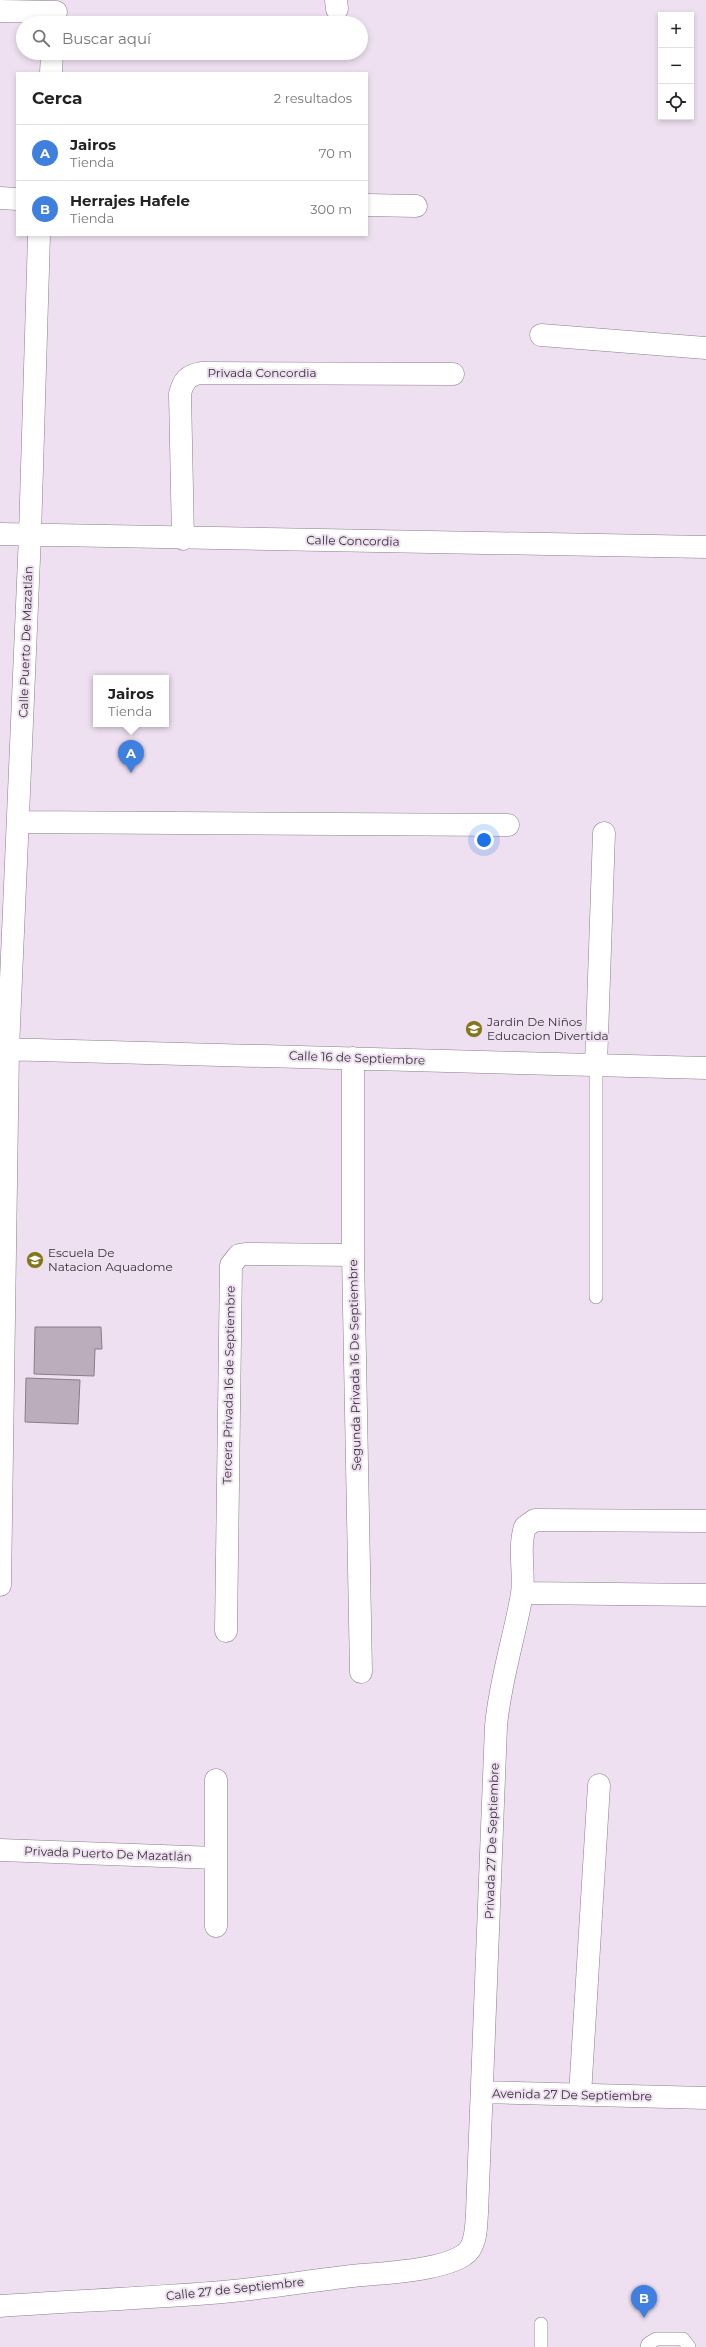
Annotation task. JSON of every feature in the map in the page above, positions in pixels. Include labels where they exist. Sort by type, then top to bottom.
[{"type":"street","points":[[0,11],[56,12]]},
{"type":"street","points":[[51,72],[52,60]]},
{"type":"street","points":[[0,198],[16,198]]},
{"type":"street","points":[[368,205],[416,206]]},
{"type":"street","name":"Calle Puerto De Mazatlán","points":[[4,1049],[18,822],[30,535],[39,236]]},
{"type":"street","points":[[541,335],[706,348]]},
{"type":"street","name":"Privada Concordia","points":[[184,539],[180,394],[182,385],[187,378],[193,374],[453,374]]},
{"type":"street","name":"Calle Concordia","points":[[0,534],[184,539],[706,547]]},
{"type":"street","points":[[18,822],[508,825]]},
{"type":"street","points":[[596,1065],[604,833]]},
{"type":"street","points":[[0,1585],[4,1049]]},
{"type":"street","name":"Calle 16 de Septiembre","points":[[4,1049],[706,1068]]},
{"type":"street","name":"Segunda Privada 16 De Septiembre","points":[[353,1058],[353,1255],[361,1672]]},
{"type":"street","name":"Tercera Privada 16 de Septiembre","points":[[226,1631],[231,1265],[239,1255],[245,1254],[353,1255]]},
{"type":"street","name":"Privada 27 De Septiembre","points":[[482,2092],[497,1714],[504,1670],[522,1593],[523,1540],[525,1527],[530,1522],[535,1520],[706,1521]]},
{"type":"street","points":[[522,1593],[706,1595]]},
{"type":"street","points":[[216,1780],[216,1926]]},
{"type":"street","points":[[580,2095],[599,1784]]},
{"type":"street","name":"Privada Puerto De Mazatlán","points":[[0,1850],[216,1858]]},
{"type":"street","name":"Avenida 27 De Septiembre","points":[[466,2254],[473,2240],[477,2212],[482,2092],[706,2098]]},
{"type":"street","name":"Calle 27 de Septiembre","points":[[0,2306],[223,2292],[404,2270],[442,2264],[456,2260],[466,2254]]},
{"type":"lane","points":[[596,1065],[596,1297]]},
{"type":"lane","points":[[541,2324],[541,2347]]},
{"type":"lane","points":[[647,2347],[648,2344],[656,2339],[683,2339],[689,2347]]},
{"type":"building","points":[[35,1327],[101,1327],[102,1349],[95,1349],[94,1376],[34,1374]]},
{"type":"building","points":[[26,1378],[80,1380],[78,1424],[25,1422]]},
{"type":"place","name":"Jairos","points":[[131,773]]},
{"type":"place","name":"Jardin De Niños Educacion Divertida","points":[[474,1029]]},
{"type":"place","name":"Escuela De Natacion Aquadome","points":[[35,1260]]},
{"type":"place","name":"Herrajes Hafele","points":[[644,2318]]}]
